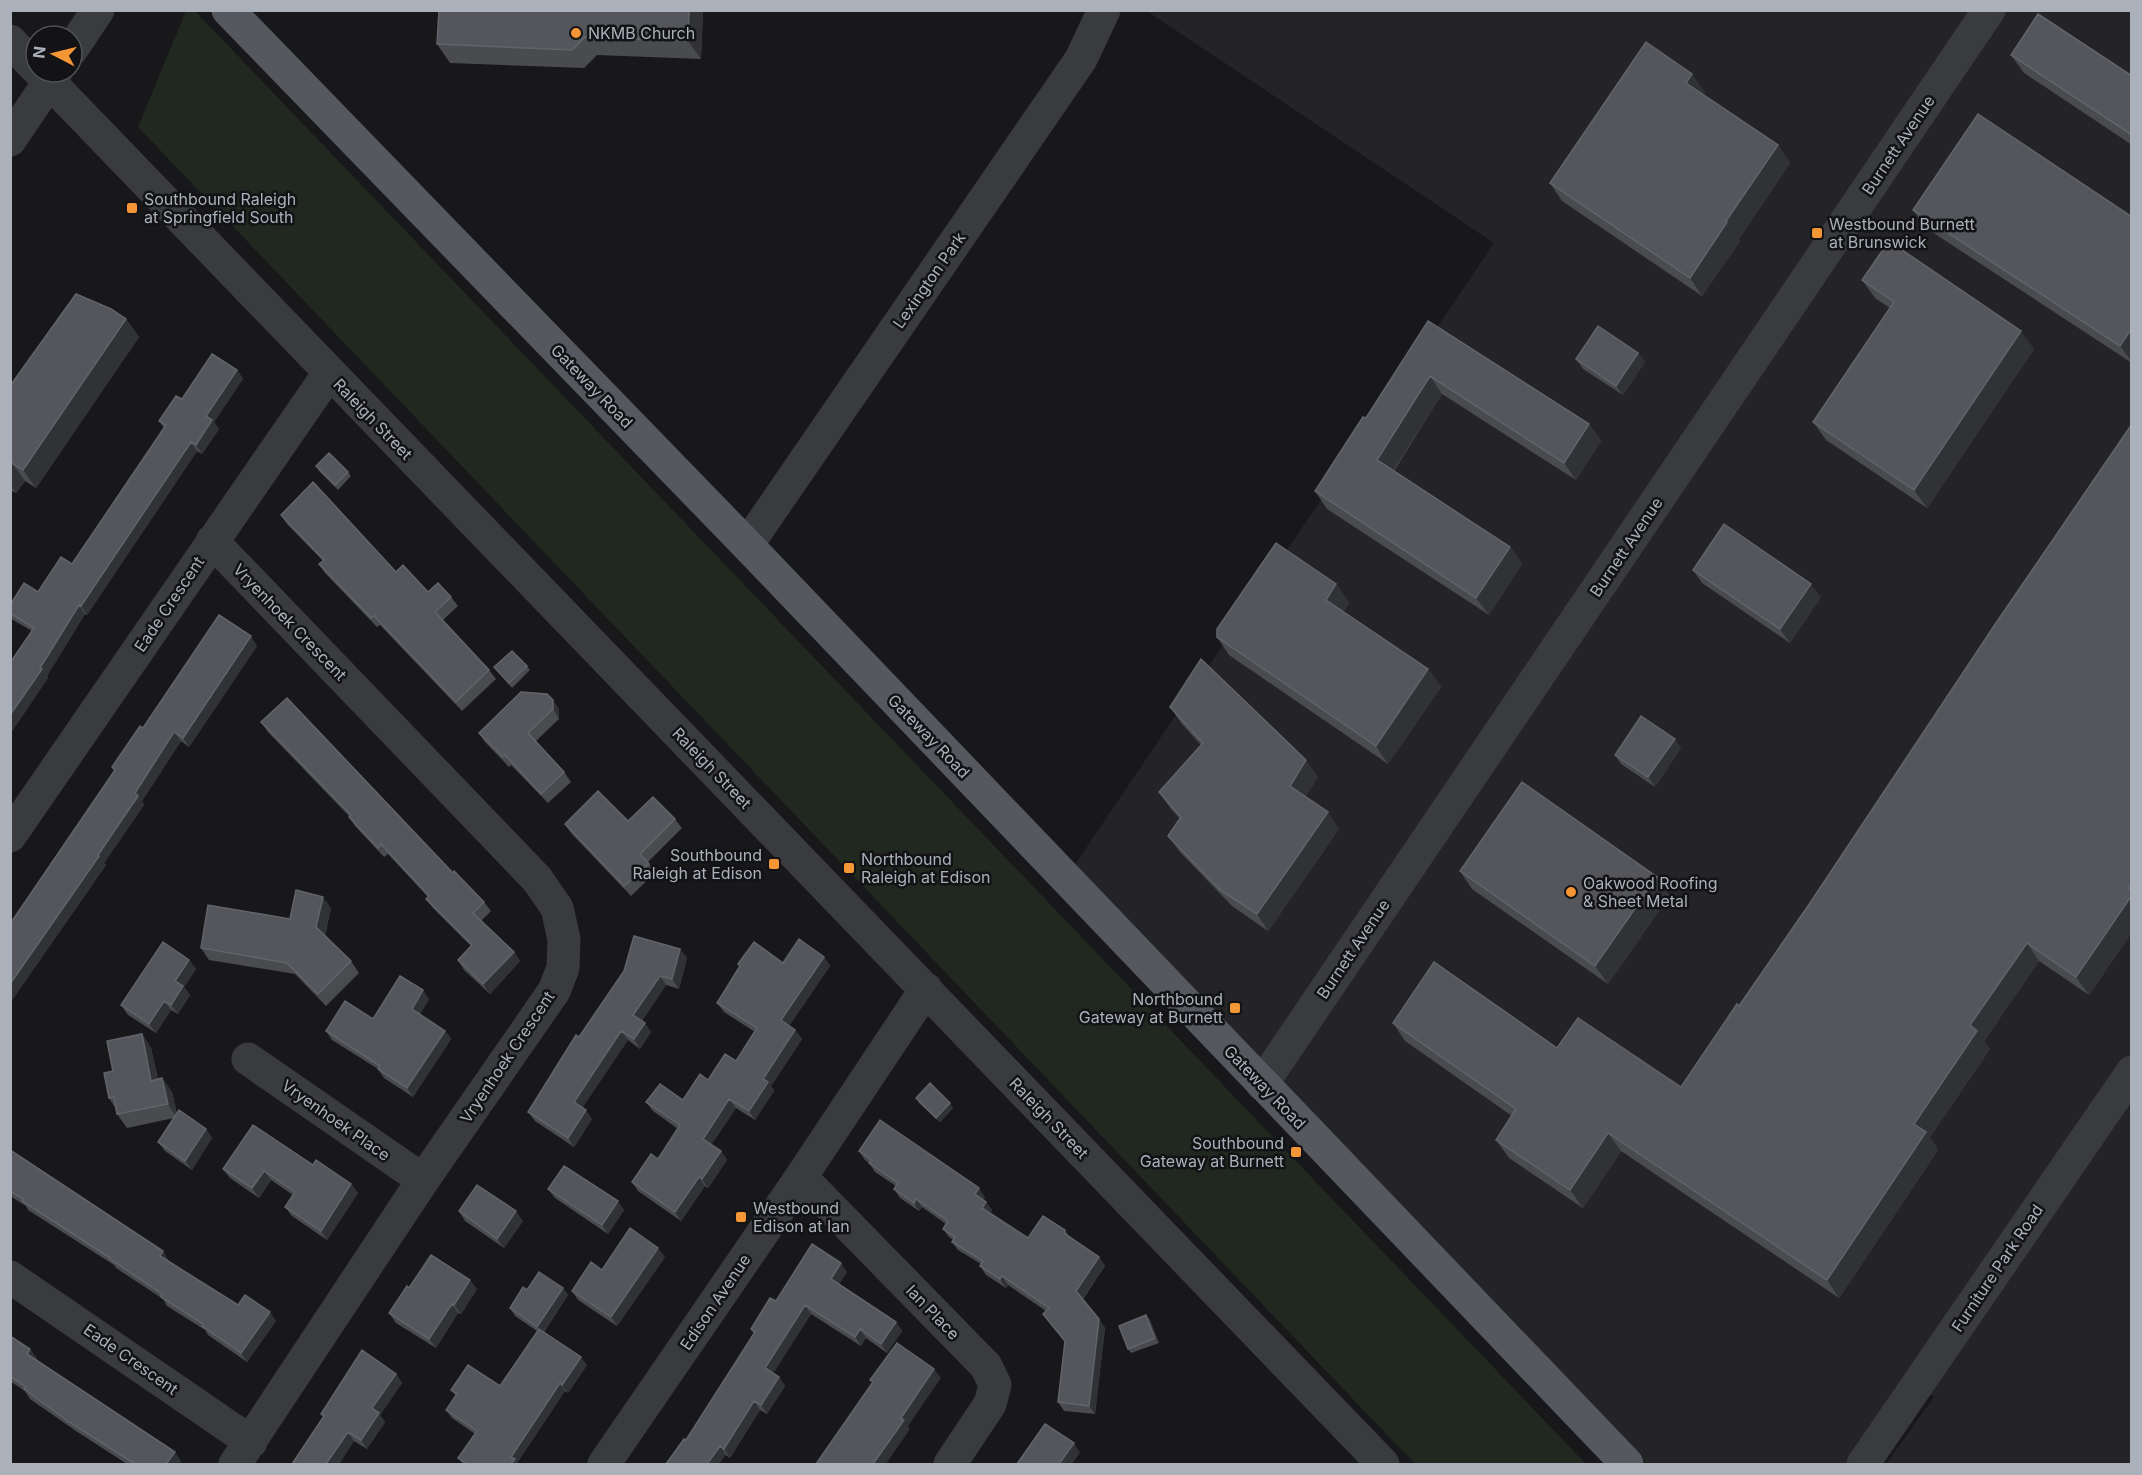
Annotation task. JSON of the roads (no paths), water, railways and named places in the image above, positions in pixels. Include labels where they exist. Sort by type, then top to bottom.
[{"type":"main road","name":"Gateway Road","points":[[228,10],[747,545],[1627,1464]]},
{"type":"street","points":[[84,31],[98,10]]},
{"type":"street","name":"Lexington Park","points":[[747,545],[1081,59],[1104,10]]},
{"type":"street","name":"Burnett Avenue","points":[[1262,1084],[1989,10]]},
{"type":"street","name":"Raleigh Street","points":[[10,41],[24,54]]},
{"type":"street","points":[[10,140],[41,84]]},
{"type":"street","name":"Raleigh Street","points":[[55,84],[329,373],[1383,1464]]},
{"type":"street","name":"Eade Crescent","points":[[10,836],[329,373]]},
{"type":"street","name":"Vryenhoek Crescent","points":[[212,541],[537,879],[557,908],[564,939],[563,968],[554,991],[423,1180],[243,1453]]},
{"type":"street","name":"Edison Avenue","points":[[604,1464],[801,1177],[926,989]]},
{"type":"street","name":"Vryenhoek Place","points":[[248,1059],[423,1180]]},
{"type":"street","name":"Furniture Park Road","points":[[1863,1464],[2132,1072]]},
{"type":"street","name":"Ian Place","points":[[801,1177],[986,1366],[995,1385],[990,1404],[950,1464]]},
{"type":"street","name":"Eade Crescent","points":[[10,1277],[243,1453]]},
{"type":"place","name":"NKMB Church","points":[[576,33]]},
{"type":"place","name":"Southbound Raleigh at Springfield South","points":[[132,208]]},
{"type":"place","name":"Westbound Burnett at Brunswick","points":[[1817,233]]},
{"type":"place","name":"Southbound Raleigh at Edison","points":[[774,864]]},
{"type":"place","name":"Northbound Raleigh at Edison","points":[[849,868]]},
{"type":"place","name":"Oakwood Roofing & Sheet Metal","points":[[1571,892]]},
{"type":"place","name":"Northbound Gateway at Burnett","points":[[1235,1008]]},
{"type":"place","name":"Southbound Gateway at Burnett","points":[[1296,1152]]},
{"type":"place","name":"Westbound Edison at Ian","points":[[741,1217]]}]
